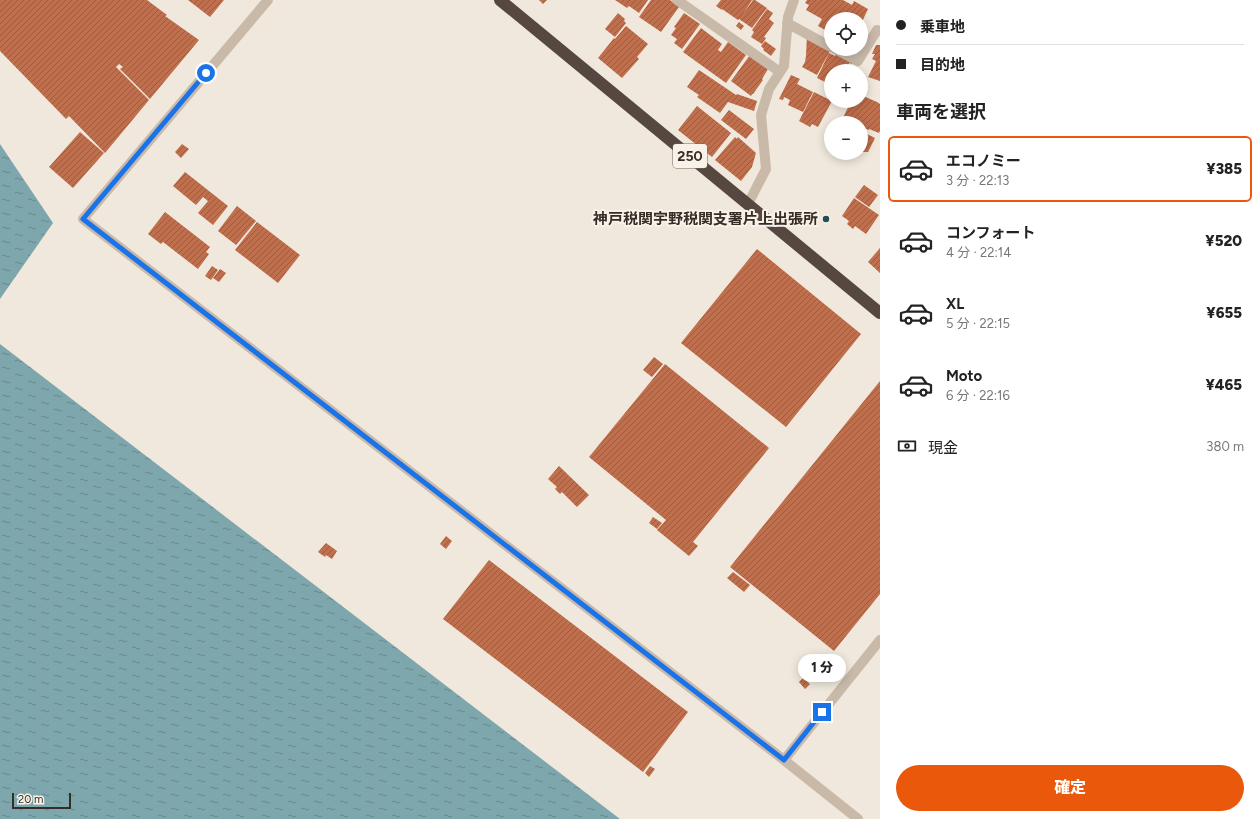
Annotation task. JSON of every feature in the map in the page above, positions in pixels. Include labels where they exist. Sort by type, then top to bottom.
[{"type":"highway","name":"250","points":[[500,0],[880,313]]},
{"type":"street","points":[[268,0],[83,219],[784,760],[858,819]]},
{"type":"street","points":[[677,0],[780,72]]},
{"type":"street","points":[[748,204],[766,169],[761,115],[769,89],[784,66],[788,17],[794,0]]},
{"type":"street","points":[[787,24],[824,43]]},
{"type":"street","points":[[868,45],[877,30],[880,31]]},
{"type":"street","points":[[848,56],[858,61],[861,56]]},
{"type":"street","points":[[784,760],[880,640]]},
{"type":"water","points":[[0,144],[53,223],[0,299]]},
{"type":"water","points":[[0,344],[620,819],[0,819]]},
{"type":"building","points":[[0,0],[147,0],[167,15],[165,16],[199,40],[150,99],[120,69],[123,67],[119,64],[116,67],[149,100],[105,153],[69,116],[66,119],[0,51]]},
{"type":"building","points":[[188,0],[224,0],[210,17]]},
{"type":"building","points":[[539,0],[547,0],[543,4]]},
{"type":"building","points":[[615,0],[648,0],[639,13],[629,6],[627,8]]},
{"type":"building","points":[[651,0],[670,0],[679,7],[661,32],[639,17]]},
{"type":"building","points":[[721,0],[752,0],[743,14],[753,0],[767,8],[752,28],[716,6]]},
{"type":"building","points":[[807,0],[843,0],[852,5],[854,1],[868,9],[867,12],[824,12],[824,29],[818,26],[822,19],[806,10],[809,5],[805,3]]},
{"type":"building","points":[[767,9],[773,13],[769,19],[774,23],[764,37],[766,38],[762,44],[751,37],[754,32],[752,30]]},
{"type":"building","points":[[618,13],[625,19],[624,21],[626,23],[615,37],[605,29]]},
{"type":"building","points":[[684,13],[700,24],[682,49],[674,43],[677,39],[671,35],[676,28],[674,27]]},
{"type":"building","points":[[739,22],[744,26],[741,30],[736,26]]},
{"type":"building","points":[[626,26],[648,44],[637,57],[639,59],[622,78],[598,58]]},
{"type":"building","points":[[701,28],[722,44],[707,66],[718,50],[721,52],[728,42],[746,55],[726,83],[683,52]]},
{"type":"building","points":[[807,33],[824,44],[824,56],[827,56],[817,75],[802,67],[806,56]]},
{"type":"building","points":[[765,41],[776,49],[771,56],[763,50],[764,49],[761,46]]},
{"type":"building","points":[[876,45],[880,45],[880,81],[868,77],[876,61],[872,59],[875,54],[872,54]]},
{"type":"building","points":[[750,55],[768,69],[762,79],[763,80],[751,96],[731,81]]},
{"type":"building","points":[[828,56],[850,56],[855,58],[852,64],[824,64],[824,82],[817,78]]},
{"type":"building","points":[[699,70],[736,95],[737,94],[757,101],[754,111],[728,102],[720,113],[697,97],[699,95],[687,87]]},
{"type":"building","points":[[791,75],[800,79],[797,84],[813,92],[803,112],[788,105],[790,100],[784,97],[783,100],[779,99]]},
{"type":"building","points":[[814,92],[824,97],[824,108],[828,108],[818,127],[812,124],[810,127],[799,121]]},
{"type":"building","points":[[868,98],[880,104],[880,131],[879,133],[868,130],[868,116],[844,116],[848,108],[868,108]]},
{"type":"building","points":[[697,106],[731,133],[712,157],[678,130]]},
{"type":"building","points":[[729,110],[754,129],[746,139],[721,120]]},
{"type":"building","points":[[80,132],[104,153],[73,188],[49,167]]},
{"type":"building","points":[[868,134],[875,138],[868,152]]},
{"type":"building","points":[[735,137],[737,139],[738,137],[756,153],[752,167],[741,181],[715,160]]},
{"type":"building","points":[[182,144],[189,149],[181,158],[175,152]]},
{"type":"building","points":[[185,172],[228,206],[213,225],[198,213],[208,201],[203,197],[196,205],[173,186]]},
{"type":"building","points":[[864,185],[878,195],[869,207],[855,197]]},
{"type":"building","name":"神戸税関宇野税関支署片上出張所","points":[[854,198],[879,215],[866,234],[855,226],[853,229],[847,224],[849,221],[842,216]]},
{"type":"building","points":[[237,206],[256,221],[236,245],[218,231]]},
{"type":"building","points":[[165,212],[210,247],[206,252],[209,254],[198,269],[163,242],[161,244],[148,234]]},
{"type":"building","points":[[257,222],[300,255],[278,283],[235,250]]},
{"type":"building","points":[[880,248],[880,273],[868,262]]},
{"type":"building","points":[[757,249],[861,334],[786,427],[681,343]]},
{"type":"building","points":[[212,266],[218,270],[211,280],[205,276]]},
{"type":"building","points":[[220,269],[226,273],[219,282],[213,278]]},
{"type":"building","points":[[654,357],[663,364],[652,377],[643,370]]},
{"type":"building","points":[[665,364],[769,448],[693,542],[698,546],[689,556],[657,530],[666,520],[589,457]]},
{"type":"building","points":[[880,381],[880,594],[834,651],[730,567]]},
{"type":"building","points":[[559,466],[589,495],[577,507],[562,492],[560,494],[555,489],[557,487],[548,479]]},
{"type":"building","points":[[653,517],[662,523],[657,529],[649,523]]},
{"type":"building","points":[[446,536],[452,541],[446,549],[440,544]]},
{"type":"building","points":[[326,543],[337,551],[332,559],[326,555],[325,557],[318,552]]},
{"type":"building","points":[[489,560],[688,712],[643,772],[443,619]]},
{"type":"building","points":[[733,572],[750,585],[744,592],[727,578]]},
{"type":"building","points":[[803,678],[810,684],[805,689],[799,682]]},
{"type":"building","points":[[650,766],[655,769],[649,777],[645,773]]},
{"type":"place","name":"神戸税関宇野税関支署片上出張所","points":[[826,219]]},
{"type":"route","points":[[206,73],[83,219],[784,760],[822,712]]}]
